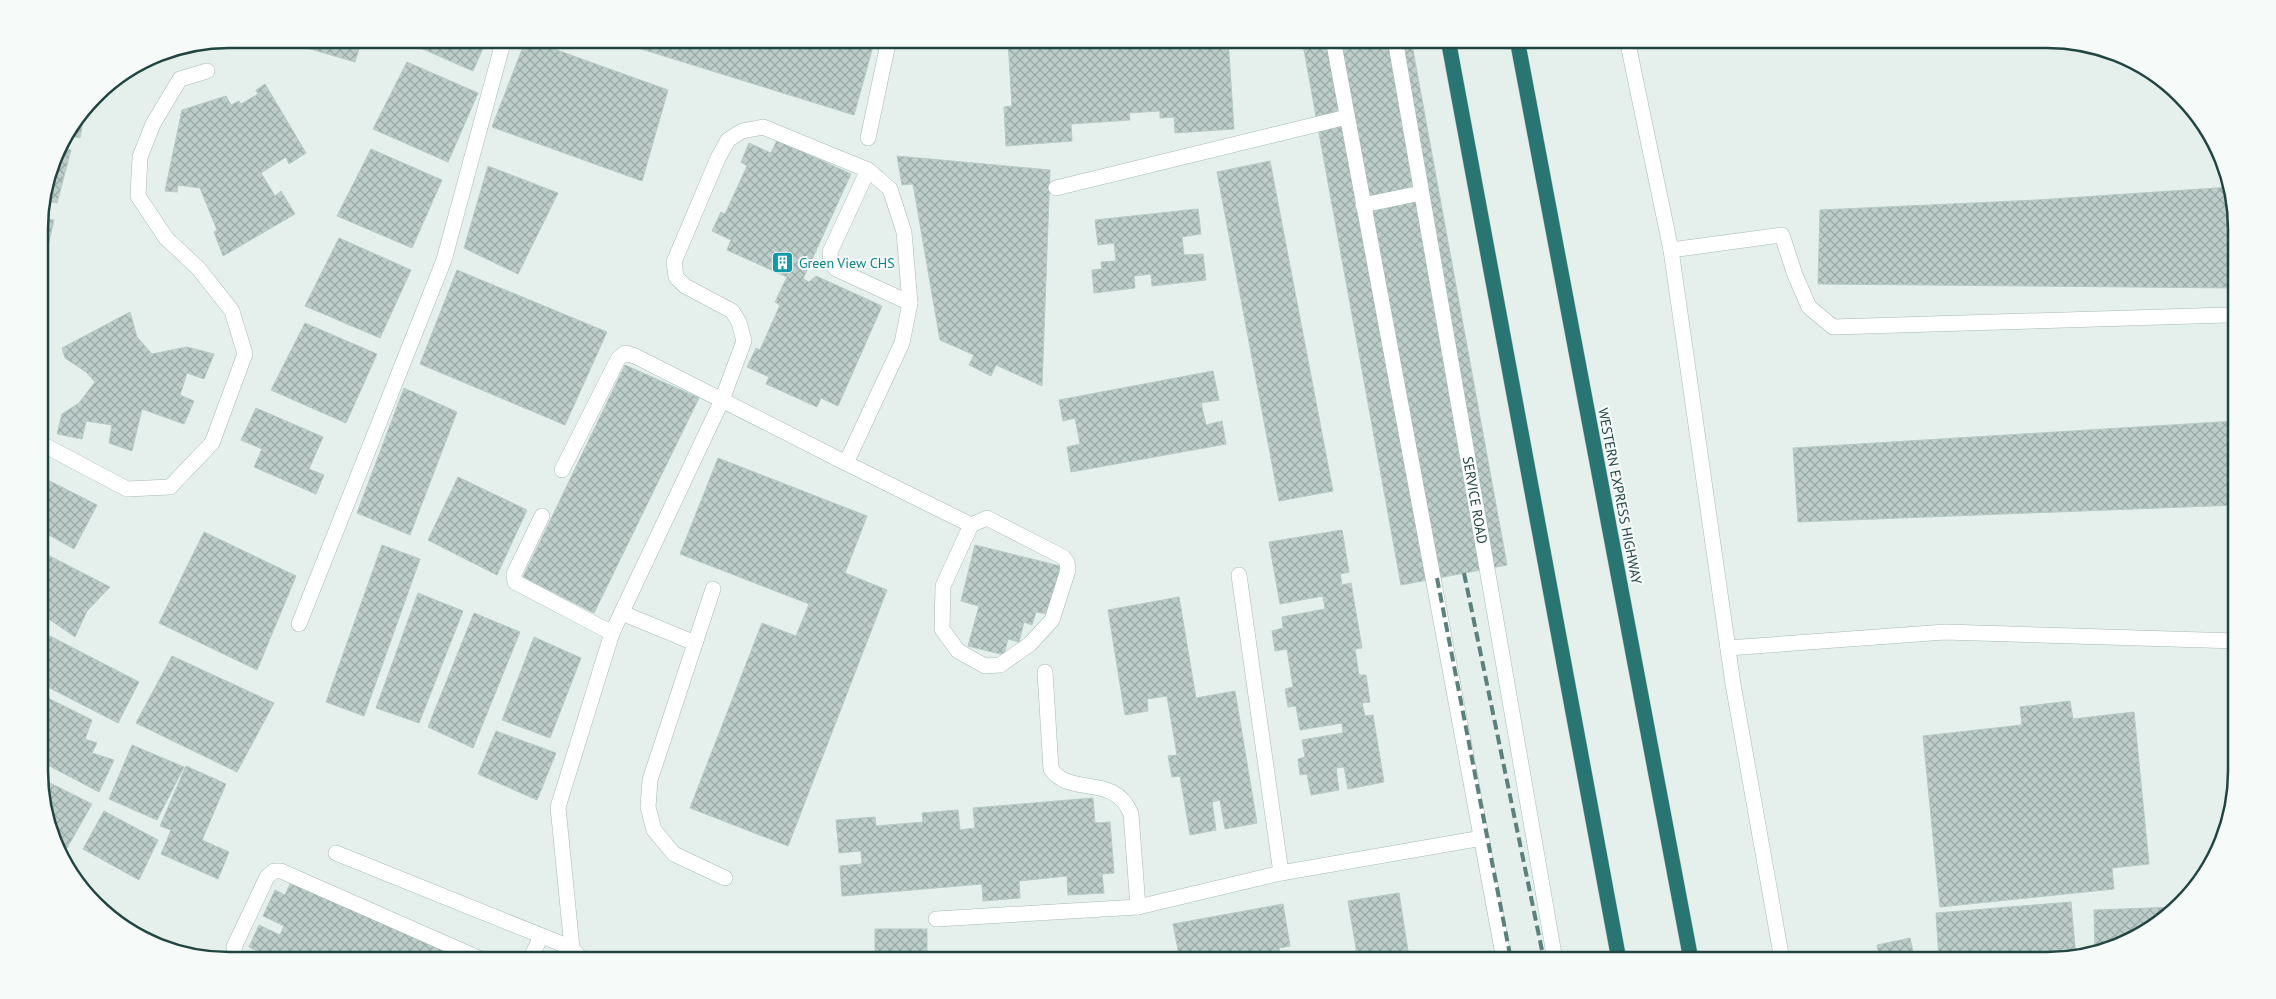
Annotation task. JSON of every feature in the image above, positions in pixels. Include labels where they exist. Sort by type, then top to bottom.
[{"type":"highway","points":[[1450,48],[1618,952]]},
{"type":"highway","name":"WESTERN EXPRESS HIGHWAY","points":[[1519,48],[1689,952]]},
{"type":"street","points":[[299,624],[444,260],[502,48]]},
{"type":"street","points":[[868,138],[886,48]]},
{"type":"street","points":[[1334,48],[1503,952]]},
{"type":"street","name":"SERVICE ROAD","points":[[1397,48],[1554,952]]},
{"type":"street","points":[[1629,48],[1671,250],[1728,648],[1781,952]]},
{"type":"street","points":[[48,447],[127,490],[170,487],[212,443],[245,354],[232,312],[199,268],[166,238],[138,196],[140,157],[153,124],[180,79],[207,71]]},
{"type":"street","points":[[1056,188],[1347,117]]},
{"type":"street","points":[[572,948],[558,807],[612,633],[722,400],[744,341],[739,322],[732,311],[685,286],[676,276],[674,262],[718,158],[728,140],[742,131],[763,127],[868,170],[890,188],[904,232],[910,303],[902,343],[846,464]]},
{"type":"street","points":[[868,170],[830,252],[831,263],[836,269],[910,303]]},
{"type":"street","points":[[1363,205],[1421,193]]},
{"type":"street","points":[[1671,250],[1782,235],[1795,275],[1809,307],[1833,327],[2227,315]]},
{"type":"street","points":[[562,470],[618,359],[625,353],[635,356],[846,464],[971,525],[988,518],[1063,557],[1068,562],[1068,570],[1052,620],[1030,644],[1000,665],[985,666],[958,651],[942,629],[943,586],[971,525]]},
{"type":"street","points":[[542,516],[514,574],[515,582],[612,633]]},
{"type":"street","points":[[1239,575],[1281,873]]},
{"type":"street","points":[[713,589],[650,780],[648,807],[654,830],[674,854],[725,878]]},
{"type":"street","points":[[622,613],[695,643]]},
{"type":"street","points":[[1728,648],[1945,632],[2228,641]]},
{"type":"street","points":[[1045,672],[1051,769],[1057,777],[1065,781],[1117,793],[1127,803],[1132,814],[1138,907]]},
{"type":"street","points":[[936,919],[1138,907],[1281,873],[1482,838]]},
{"type":"street","points":[[336,853],[572,948],[575,952]]},
{"type":"street","points":[[234,952],[234,947],[267,877],[274,872],[281,871],[465,952]]},
{"type":"street","points":[[534,952],[541,936]]},
{"type":"building","points":[[307,48],[359,48],[355,62]]},
{"type":"building","points":[[421,48],[483,48],[473,71]]},
{"type":"building","points":[[523,48],[551,48],[668,90],[642,181],[492,127]]},
{"type":"building","points":[[638,48],[873,48],[854,115]]},
{"type":"building","points":[[1008,48],[1229,48],[1234,129],[1175,133],[1174,117],[1160,118],[1160,111],[1129,113],[1130,120],[1071,124],[1072,141],[1006,146],[1004,107],[1012,106]]},
{"type":"building","points":[[1304,48],[1413,48],[1507,565],[1401,585]]},
{"type":"building","points":[[407,62],[478,93],[448,162],[373,129]]},
{"type":"building","points":[[265,84],[306,153],[289,164],[286,157],[261,173],[275,196],[281,191],[295,214],[223,256],[214,232],[217,230],[200,188],[178,185],[177,192],[165,191],[182,110],[226,96],[231,105],[239,101],[241,104],[258,94],[256,90]]},
{"type":"building","points":[[83,121],[80,138],[73,136]]},
{"type":"building","name":"Green View CHS","points":[[777,140],[851,174],[803,279],[809,282],[816,276],[882,306],[838,406],[821,398],[817,407],[766,384],[769,377],[747,367],[756,348],[760,350],[780,305],[775,302],[787,277],[727,250],[731,240],[712,231],[721,212],[725,214],[747,166],[741,162],[749,143],[771,153]]},
{"type":"building","points":[[65,149],[71,150],[57,203],[50,201],[57,170]]},
{"type":"building","points":[[371,149],[442,180],[412,248],[337,216]]},
{"type":"building","points":[[897,156],[1050,170],[1042,386],[996,365],[991,376],[969,365],[974,355],[940,340],[913,184],[902,185]]},
{"type":"building","points":[[1270,161],[1333,491],[1279,501],[1217,172]]},
{"type":"building","points":[[488,166],[558,193],[518,274],[464,248]]},
{"type":"building","points":[[2224,188],[2228,216],[2228,288],[1818,284],[1820,210],[2037,200]]},
{"type":"building","points":[[1198,209],[1201,234],[1182,237],[1184,255],[1203,254],[1206,280],[1152,286],[1151,274],[1134,276],[1135,288],[1094,293],[1092,270],[1102,269],[1101,262],[1116,261],[1114,243],[1098,245],[1095,220]]},
{"type":"building","points":[[48,219],[54,220],[48,246]]},
{"type":"building","points":[[339,238],[411,270],[380,338],[305,306]]},
{"type":"building","points":[[457,270],[607,332],[565,425],[420,364]]},
{"type":"building","points":[[130,312],[137,337],[152,354],[187,347],[214,354],[204,379],[187,373],[180,395],[194,401],[184,424],[142,409],[132,451],[109,443],[112,425],[86,421],[82,439],[57,434],[62,414],[79,403],[95,382],[86,372],[65,358],[62,348]]},
{"type":"building","points":[[305,323],[377,354],[346,423],[271,390]]},
{"type":"building","points":[[625,365],[699,398],[594,613],[523,577]]},
{"type":"building","points":[[1213,371],[1219,400],[1201,403],[1206,425],[1222,421],[1226,444],[1071,472],[1067,447],[1080,444],[1075,418],[1063,421],[1059,400]]},
{"type":"building","points":[[404,388],[457,412],[410,535],[357,513]]},
{"type":"building","points":[[256,408],[323,437],[309,469],[324,475],[316,494],[254,467],[262,449],[241,440]]},
{"type":"building","points":[[2228,421],[2228,505],[1798,522],[1793,448]]},
{"type":"building","points":[[718,458],[867,516],[845,573],[887,590],[788,846],[690,808],[762,623],[796,636],[809,604],[680,554]]},
{"type":"building","points":[[458,477],[527,510],[497,575],[428,540]]},
{"type":"building","points":[[48,480],[97,505],[74,549],[48,534]]},
{"type":"building","points":[[1342,530],[1349,572],[1340,574],[1342,585],[1351,583],[1362,648],[1355,649],[1359,675],[1366,675],[1370,702],[1362,703],[1365,716],[1373,715],[1384,782],[1348,789],[1344,767],[1336,768],[1339,790],[1311,795],[1307,774],[1300,775],[1298,759],[1305,757],[1302,740],[1343,733],[1342,723],[1300,730],[1296,706],[1288,707],[1285,689],[1293,687],[1287,649],[1275,651],[1272,631],[1283,628],[1282,617],[1325,609],[1323,596],[1280,604],[1269,542]]},
{"type":"building","points":[[204,532],[296,576],[257,670],[159,623]]},
{"type":"building","points":[[382,545],[420,559],[364,716],[326,702]]},
{"type":"building","points":[[975,545],[1060,566],[1048,614],[1036,612],[1032,625],[1024,622],[1019,642],[1008,639],[1004,655],[968,646],[979,606],[961,601]]},
{"type":"building","points":[[48,555],[110,587],[87,611],[75,637],[48,618]]},
{"type":"building","points":[[418,593],[463,611],[419,723],[376,708]]},
{"type":"building","points":[[1179,597],[1196,698],[1235,691],[1257,823],[1225,829],[1220,800],[1212,802],[1216,830],[1190,835],[1180,776],[1172,777],[1168,756],[1177,755],[1167,696],[1147,699],[1148,711],[1125,715],[1108,610]]},
{"type":"building","points":[[474,613],[520,632],[473,748],[428,727]]},
{"type":"building","points":[[50,636],[139,682],[118,723],[48,687],[48,640]]},
{"type":"building","points":[[534,637],[581,658],[550,738],[502,720]]},
{"type":"building","points":[[172,656],[274,703],[237,772],[136,723]]},
{"type":"building","points":[[48,698],[92,720],[85,739],[97,743],[92,753],[114,760],[99,792],[48,765]]},
{"type":"building","points":[[2070,701],[2073,719],[2134,712],[2149,864],[2112,868],[2114,889],[1940,907],[1923,736],[2022,725],[2020,707]]},
{"type":"building","points":[[496,731],[556,753],[537,800],[478,774]]},
{"type":"building","points":[[132,745],[184,767],[157,820],[109,799]]},
{"type":"building","points":[[186,766],[226,784],[202,840],[229,852],[218,879],[161,854],[171,830],[160,826]]},
{"type":"building","points":[[48,782],[92,804],[67,848],[64,846],[57,829],[51,806]]},
{"type":"building","points":[[1093,798],[1095,823],[1110,822],[1114,873],[1102,874],[1104,893],[1068,895],[1067,876],[1019,881],[1020,898],[983,901],[982,884],[842,896],[840,866],[862,864],[861,851],[839,853],[836,820],[875,817],[876,826],[923,822],[922,813],[958,810],[960,830],[975,828],[973,808]]},
{"type":"building","points":[[104,811],[158,840],[139,880],[83,849]]},
{"type":"building","points":[[291,882],[451,952],[260,952],[249,947],[259,925],[280,935],[284,926],[263,916],[275,890],[285,895]]},
{"type":"building","points":[[1399,893],[1408,951],[1357,952],[1348,901]]},
{"type":"building","points":[[2071,902],[2075,949],[2048,952],[1938,952],[1936,913]]},
{"type":"building","points":[[1283,904],[1290,946],[1279,948],[1280,952],[1178,952],[1173,924]]},
{"type":"building","points":[[2166,907],[2128,933],[2095,945],[2094,910]]},
{"type":"building","points":[[875,929],[927,929],[927,952],[875,952]]},
{"type":"building","points":[[1910,938],[1913,952],[1878,952],[1877,945]]},
{"type":"railway","points":[[1464,573],[1542,952]]},
{"type":"railway","points":[[1437,578],[1509,952]]},
{"type":"place","name":"Green View CHS","points":[[783,263]]}]
